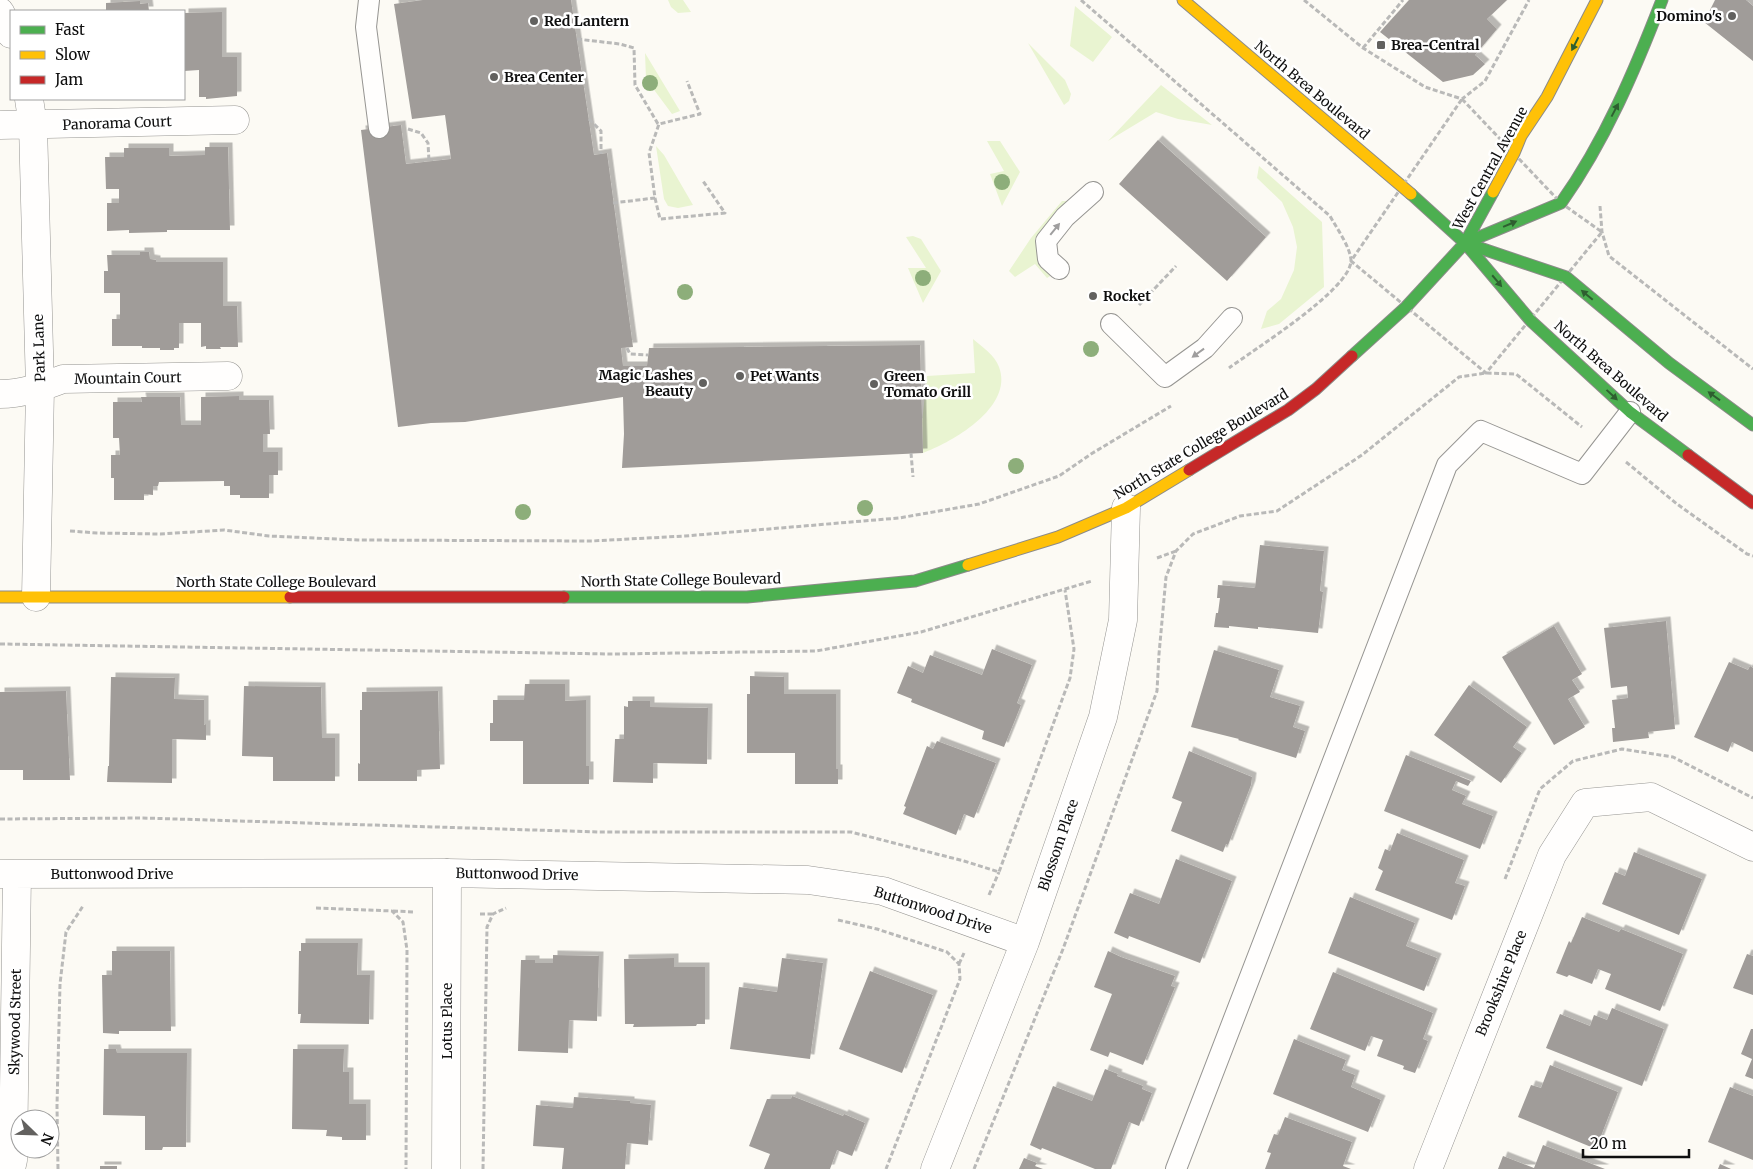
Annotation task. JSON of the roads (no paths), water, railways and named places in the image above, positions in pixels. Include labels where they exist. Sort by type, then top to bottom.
[{"type":"main road","name":"North Brea Boulevard","points":[[1183,0],[1402,186],[1465,243],[1531,321],[1630,412],[1753,503]]},
{"type":"main road","name":"West Central Avenue","points":[[1465,243],[1514,153],[1521,136],[1547,97],[1597,0]]},
{"type":"main road","name":"West Central Avenue","points":[[1465,243],[1561,203],[1571,189],[1618,106],[1662,0]]},
{"type":"main road","name":"North Brea Boulevard","points":[[1465,243],[1566,277],[1669,363],[1753,425]]},
{"type":"main road","name":"North State College Boulevard","points":[[0,597],[747,596],[916,581],[1058,537],[1126,508],[1247,436],[1288,410],[1316,389],[1406,307],[1465,243]]},
{"type":"street","points":[[0,12],[10,32]]},
{"type":"street","name":"Park Lane","points":[[29,100],[33,125],[40,388],[36,597]]},
{"type":"street","name":"Panorama Court","points":[[0,125],[234,120]]},
{"type":"street","name":"Mountain Court","points":[[0,394],[11,394],[40,388],[63,379],[228,376]]},
{"type":"street","name":"Blossom Place","points":[[935,1169],[1025,942],[1104,717],[1123,620],[1126,508]]},
{"type":"street","name":"Brookshire Place","points":[[1428,1169],[1552,855],[1585,803],[1651,797],[1753,847]]},
{"type":"street","name":"Buttonwood Drive","points":[[9,874],[447,873],[808,880],[883,891],[1025,942]]},
{"type":"street","name":"Lotus Place","points":[[446,1169],[447,873]]},
{"type":"street","name":"Skywood Street","points":[[9,874],[13,1160],[11,1169]]},
{"type":"lane","points":[[369,0],[366,27],[379,128]]},
{"type":"lane","points":[[1058,270],[1048,259],[1046,240],[1065,217],[1093,192]]},
{"type":"lane","points":[[1111,324],[1165,377],[1205,348],[1232,318]]},
{"type":"lane","points":[[1176,1169],[1447,465],[1481,431],[1582,474],[1630,412]]},
{"type":"place","name":"Domino's","points":[[1732,16]]},
{"type":"place","name":"Red Lantern","points":[[534,21]]},
{"type":"place","name":"Brea-Central","points":[[1381,45]]},
{"type":"place","name":"Brea Center","points":[[494,77]]},
{"type":"place","name":"Rocket","points":[[1093,296]]},
{"type":"place","name":"Pet Wants","points":[[740,376]]},
{"type":"place","name":"Magic Lashes Beauty","points":[[703,383]]},
{"type":"place","name":"Green Tomato Grill","points":[[874,384]]}]
